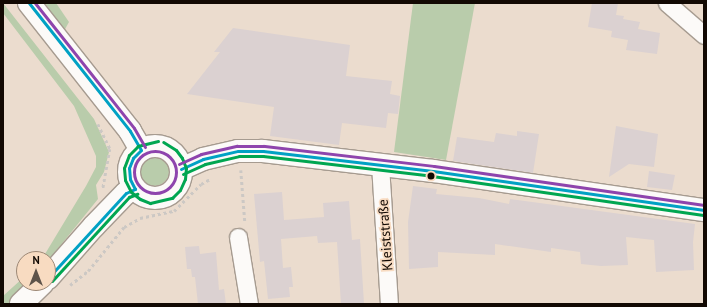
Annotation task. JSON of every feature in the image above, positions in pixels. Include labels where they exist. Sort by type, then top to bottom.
[{"type":"main road","points":[[29,3],[130,132],[141,150]]},
{"type":"main road","points":[[149,147],[166,149],[173,154],[181,169],[176,187],[169,194],[151,198],[135,189],[130,179],[129,168],[133,158],[141,150],[149,147]]},
{"type":"main road","points":[[181,169],[203,159],[238,151],[309,155],[704,210]]},
{"type":"main road","points":[[56,284],[117,202],[135,189]]},
{"type":"main road","points":[[21,304],[35,291]]},
{"type":"street","points":[[667,3],[704,36]]},
{"type":"street","name":"Kleiststraße","points":[[380,165],[389,304]]},
{"type":"street","points":[[238,237],[249,304]]},
{"type":"path","points":[[97,122],[110,149],[103,187],[127,212],[132,222]]},
{"type":"path","points":[[238,237],[246,222],[240,169]]},
{"type":"path","points":[[56,284],[88,271],[124,227],[132,222],[174,210],[201,184]]},
{"type":"green space","points":[[3,3],[94,119],[109,152],[104,172],[96,185],[98,199],[56,251],[47,251],[96,167],[96,156],[74,106],[3,13]]},
{"type":"green space","points":[[45,3],[56,3],[69,22],[64,31]]},
{"type":"green space","points":[[413,3],[475,3],[446,160],[394,152]]},
{"type":"green space","points":[[154,156],[165,160],[169,171],[165,182],[154,186],[143,182],[139,171],[143,160]]},
{"type":"green space","points":[[16,284],[16,291],[23,291],[10,304],[3,304],[3,296]]},
{"type":"building","points":[[592,3],[618,3],[616,15],[624,16],[623,19],[640,22],[638,29],[660,33],[657,54],[626,50],[628,40],[611,37],[612,31],[588,27]]},
{"type":"building","points":[[233,28],[350,45],[346,76],[392,81],[390,94],[400,96],[398,114],[388,113],[386,128],[342,123],[339,145],[270,136],[274,107],[187,94],[220,52],[214,52]]},
{"type":"building","points":[[616,126],[658,134],[654,167],[629,164],[609,177]]},
{"type":"building","points":[[517,131],[539,134],[533,173],[453,161],[457,137],[494,142],[496,133],[517,136]]},
{"type":"building","points":[[649,171],[675,175],[672,190],[647,187]]},
{"type":"building","points":[[413,186],[437,189],[436,194],[479,198],[509,204],[510,199],[695,224],[693,242],[694,270],[656,272],[654,240],[626,237],[628,265],[601,266],[581,264],[580,252],[551,248],[551,252],[495,244],[495,255],[438,252],[438,267],[409,269],[408,222]]},
{"type":"building","points":[[282,192],[284,220],[324,217],[323,203],[349,201],[352,240],[360,239],[364,304],[341,304],[337,242],[318,243],[317,236],[281,239],[283,268],[291,267],[293,287],[289,287],[290,297],[268,299],[264,261],[260,262],[254,194]]},
{"type":"building","points":[[199,246],[200,254],[216,252],[219,290],[224,289],[226,304],[198,304],[195,277],[192,277],[191,269],[187,269],[185,247]]},
{"type":"transit line","points":[[29,3],[130,131],[141,150]]},
{"type":"transit line","points":[[35,3],[134,128],[145,147]]},
{"type":"transit line","points":[[158,141],[138,146],[129,155],[124,168],[125,180],[131,192],[140,199],[150,203],[172,198],[180,190],[185,179],[186,168],[182,158],[176,150],[163,142]]},
{"type":"transit line","points":[[179,164],[201,154],[237,146],[264,146],[434,166],[704,205]]},
{"type":"transit line","points":[[135,189],[130,179],[129,168],[133,158],[141,150]]},
{"type":"transit line","points":[[155,151],[170,157],[176,172],[170,187],[155,193],[140,187],[134,172],[140,157],[155,151]]},
{"type":"transit line","points":[[181,169],[203,159],[238,151],[263,151],[433,171],[704,210]]},
{"type":"transit line","points":[[183,174],[205,164],[239,156],[263,156],[432,176],[703,215]]},
{"type":"transit line","points":[[56,269],[126,193],[135,189]]},
{"type":"transit line","points":[[56,277],[129,197],[137,194]]}]
